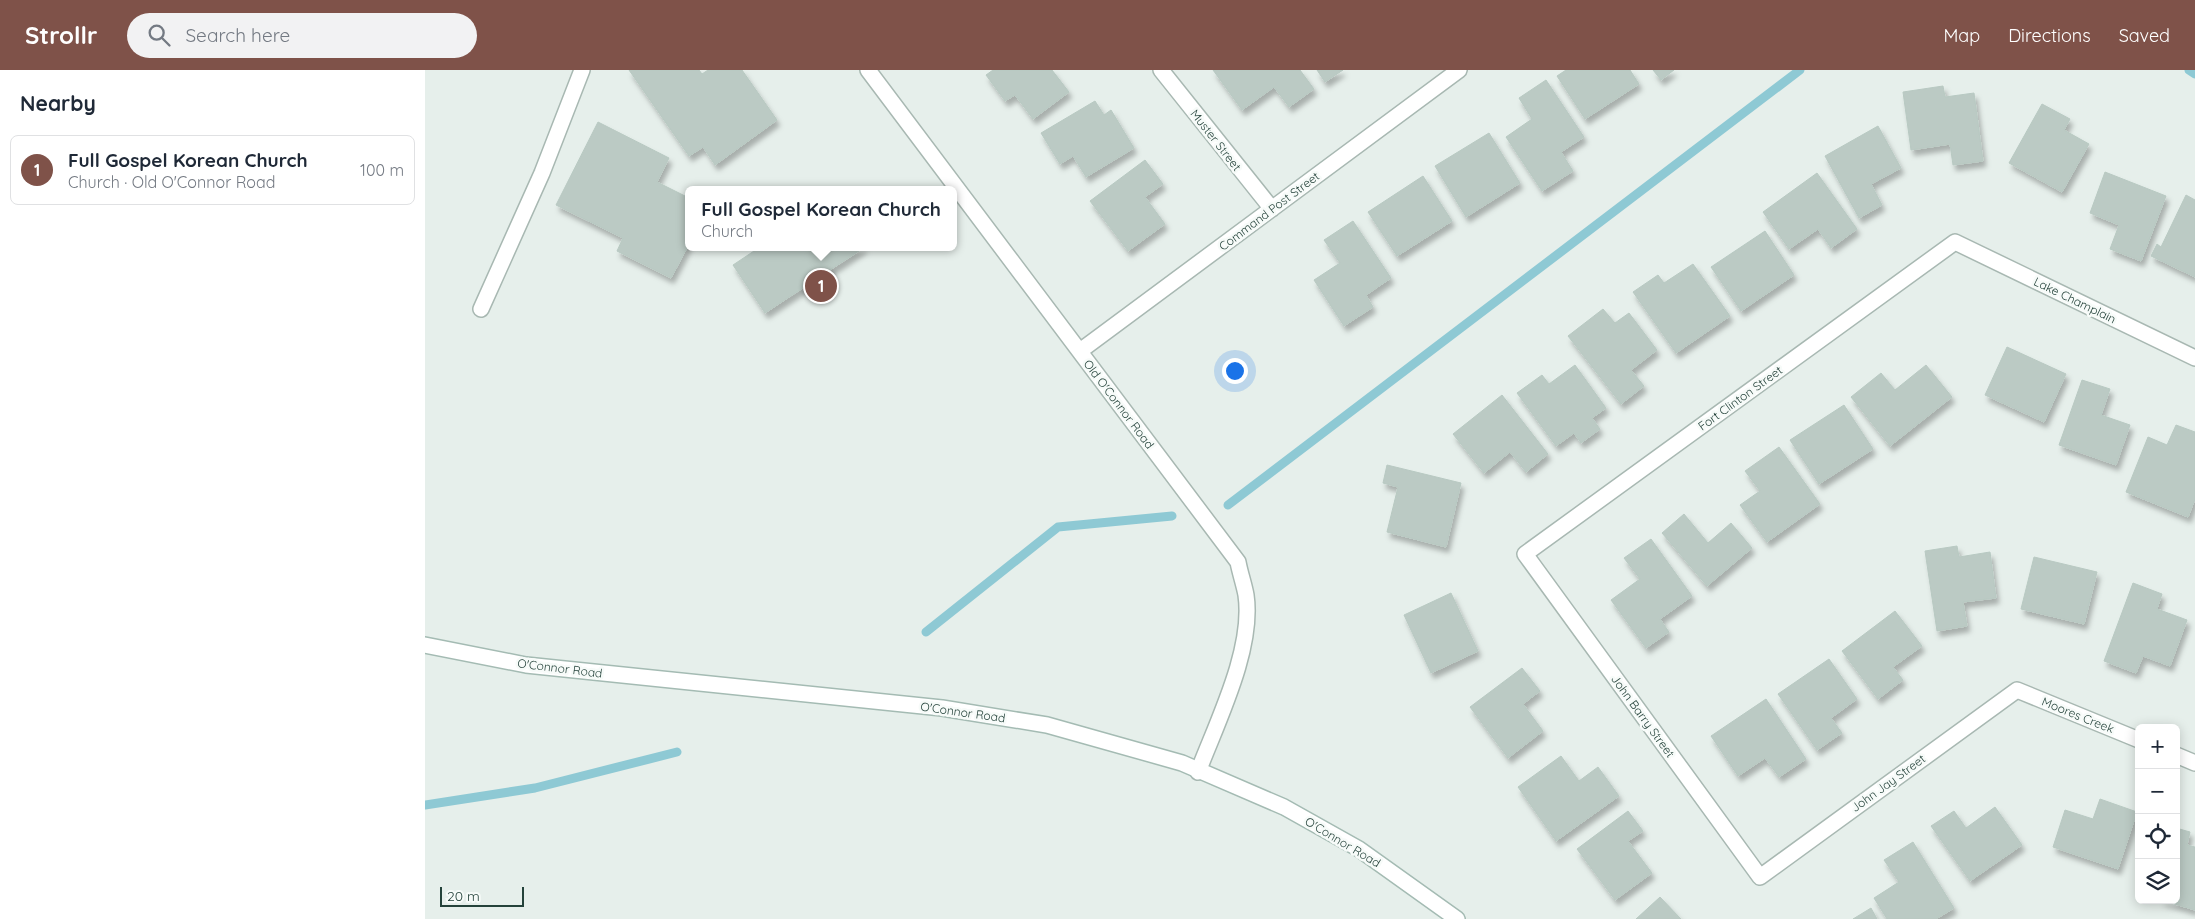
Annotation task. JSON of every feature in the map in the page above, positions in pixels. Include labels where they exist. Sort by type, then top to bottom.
[{"type":"street","points":[[481,309],[542,173],[582,70]]},
{"type":"street","name":"Old O'Connor Road","points":[[869,70],[956,186]]},
{"type":"street","name":"Muster Street","points":[[1161,70],[1271,209]]},
{"type":"street","name":"Command Post Street","points":[[1080,352],[1459,70]]},
{"type":"street","name":"Old O'Connor Road","points":[[957,188],[1238,562],[1246,596],[1245,640],[1235,674],[1198,772]]},
{"type":"street","name":"Lake Champlain","points":[[1955,242],[2195,358]]},
{"type":"street","name":"Fort Clinton Street","points":[[1525,554],[1955,242]]},
{"type":"street","name":"John Barry Street","points":[[1525,554],[1760,877]]},
{"type":"street","name":"O'Connor Road","points":[[425,645],[527,665],[942,708],[1047,725],[1181,763],[1198,772],[1284,807],[1359,849],[1432,899],[1457,919]]},
{"type":"street","name":"John Jay Street","points":[[1760,877],[2017,690]]},
{"type":"street","name":"Moores Creek","points":[[2017,690],[2135,738]]},
{"type":"street","points":[[2180,757],[2195,763]]},
{"type":"building","points":[[629,70],[699,70],[702,74],[708,70],[742,70],[777,120],[715,165],[703,147],[689,156]]},
{"type":"building","points":[[993,70],[1052,70],[1069,92],[1033,119],[1015,95],[1005,101],[986,75]]},
{"type":"building","points":[[1213,70],[1300,70],[1314,89],[1289,107],[1274,87],[1242,110]]},
{"type":"building","points":[[1317,70],[1343,70],[1325,82]]},
{"type":"building","points":[[1566,70],[1630,70],[1639,84],[1585,119],[1557,76]]},
{"type":"building","points":[[1653,70],[1674,70],[1661,80]]},
{"type":"building","points":[[1546,80],[1584,137],[1561,152],[1573,171],[1542,191],[1506,137],[1532,119],[1519,98]]},
{"type":"building","points":[[1943,86],[1945,97],[1974,93],[1983,161],[1953,165],[1950,144],[1911,150],[1903,92]]},
{"type":"building","points":[[1095,101],[1104,115],[1111,110],[1134,148],[1086,177],[1073,156],[1060,164],[1041,133]]},
{"type":"building","points":[[2042,104],[2070,119],[2064,130],[2089,144],[2062,192],[2009,163]]},
{"type":"building","points":[[598,122],[669,158],[657,182],[685,196],[685,251],[671,278],[617,251],[623,238],[556,205]]},
{"type":"building","points":[[1878,126],[1901,168],[1871,184],[1882,205],[1859,218],[1825,156]]},
{"type":"building","points":[[1489,133],[1520,183],[1466,217],[1435,166]]},
{"type":"building","points":[[1145,160],[1163,184],[1145,197],[1165,224],[1128,251],[1090,201]]},
{"type":"building","points":[[2105,172],[2166,196],[2141,261],[2110,249],[2119,225],[2090,213]]},
{"type":"building","points":[[1817,173],[1857,229],[1831,248],[1818,229],[1789,249],[1763,212]]},
{"type":"building","points":[[1423,176],[1452,221],[1397,256],[1368,212]]},
{"type":"building","points":[[2186,195],[2195,200],[2195,277],[2151,256],[2157,244],[2161,247]]},
{"type":"building","points":[[1353,221],[1391,278],[1366,295],[1373,307],[1344,326],[1314,280],[1340,263],[1324,240]]},
{"type":"building","points":[[1765,231],[1794,275],[1741,311],[1711,267]]},
{"type":"building","points":[[754,251],[859,251],[765,313],[733,265]]},
{"type":"building","points":[[1693,264],[1730,316],[1676,353],[1633,292],[1658,275],[1664,283]]},
{"type":"building","points":[[1603,309],[1615,323],[1629,313],[1657,350],[1631,370],[1644,386],[1621,404],[1568,336]]},
{"type":"building","points":[[2007,347],[2066,374],[2044,422],[1985,395]]},
{"type":"building","points":[[1575,365],[1606,408],[1592,418],[1600,429],[1581,443],[1574,433],[1556,446],[1517,393],[1542,375],[1549,384]]},
{"type":"building","points":[[1926,365],[1952,397],[1890,446],[1851,397],[1881,373],[1895,390]]},
{"type":"building","points":[[2082,380],[2110,389],[2101,415],[2130,425],[2116,465],[2059,445]]},
{"type":"building","points":[[1502,395],[1548,454],[1526,472],[1510,452],[1484,473],[1453,434]]},
{"type":"building","points":[[1844,405],[1873,449],[1819,484],[1790,440]]},
{"type":"building","points":[[2176,425],[2195,432],[2195,499],[2188,517],[2126,492],[2148,437],[2167,445]]},
{"type":"building","points":[[1779,447],[1820,504],[1767,542],[1740,505],[1760,491],[1745,471]]},
{"type":"building","points":[[1387,465],[1461,483],[1446,547],[1387,532],[1398,487],[1383,483]]},
{"type":"building","points":[[1684,514],[1708,543],[1731,523],[1752,548],[1707,586],[1662,533]]},
{"type":"building","points":[[1651,539],[1692,596],[1660,619],[1669,632],[1646,648],[1611,600],[1640,579],[1624,558]]},
{"type":"building","points":[[1957,546],[1959,557],[1990,552],[1996,598],[1963,602],[1967,626],[1937,631],[1925,551]]},
{"type":"building","points":[[2034,557],[2097,572],[2084,624],[2021,609]]},
{"type":"building","points":[[2133,583],[2162,594],[2157,609],[2187,620],[2170,666],[2143,656],[2136,673],[2104,661]]},
{"type":"building","points":[[1451,593],[1478,651],[1431,673],[1404,615]]},
{"type":"building","points":[[1895,611],[1922,646],[1893,667],[1903,680],[1878,699],[1842,651]]},
{"type":"building","points":[[1829,659],[1857,699],[1831,718],[1842,733],[1817,750],[1778,694]]},
{"type":"building","points":[[1522,668],[1540,691],[1523,704],[1543,731],[1508,758],[1470,707]]},
{"type":"building","points":[[1766,699],[1806,759],[1779,777],[1765,758],[1738,776],[1711,736]]},
{"type":"building","points":[[1561,756],[1579,781],[1598,767],[1619,796],[1556,841],[1518,787]]},
{"type":"building","points":[[2100,799],[2135,811],[2135,818],[2118,869],[2053,847],[2065,810],[2093,819]]},
{"type":"building","points":[[1995,807],[2022,845],[1970,881],[1931,826],[1954,811],[1966,828]]},
{"type":"building","points":[[1628,811],[1643,831],[1628,841],[1652,873],[1615,900],[1577,849]]},
{"type":"building","points":[[2180,829],[2190,832],[2187,845],[2195,847],[2195,910],[2175,904],[2180,904]]},
{"type":"building","points":[[1913,842],[1954,908],[1936,919],[1887,919],[1874,898],[1899,882],[1884,860]]},
{"type":"building","points":[[1660,897],[1681,919],[1636,919]]},
{"type":"building","points":[[1871,908],[1877,919],[1853,919]]},
{"type":"waterway","points":[[1228,505],[1800,70]]},
{"type":"waterway","points":[[2189,70],[2195,74]]},
{"type":"waterway","points":[[926,632],[1058,527],[1172,516]]},
{"type":"waterway","points":[[425,805],[535,788],[677,752]]},
{"type":"place","name":"Full Gospel Korean Church","points":[[821,286]]}]
